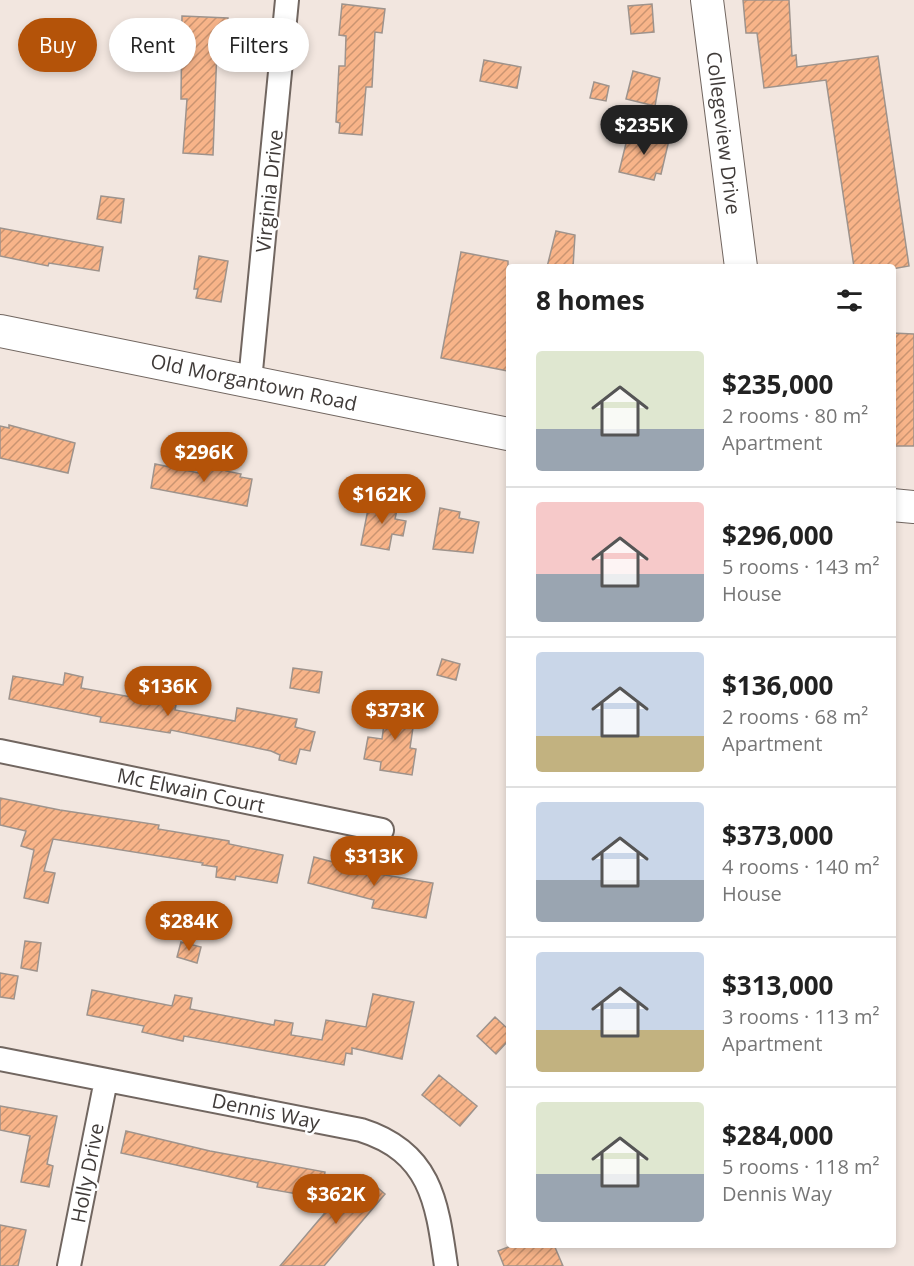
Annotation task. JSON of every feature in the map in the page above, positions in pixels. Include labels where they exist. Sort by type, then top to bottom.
[{"type":"street","name":"Virginia Drive","points":[[250,381],[287,0]]},
{"type":"street","name":"Collegeview Drive","points":[[707,0],[741,264]]},
{"type":"street","name":"Old Morgantown Road","points":[[0,331],[506,434]]},
{"type":"street","points":[[896,505],[914,507]]},
{"type":"street","name":"Mc Elwain Court","points":[[0,751],[382,830]]},
{"type":"street","name":"Dennis Way","points":[[0,1059],[361,1130],[383,1137],[401,1148],[416,1164],[428,1183],[439,1221],[446,1266]]},
{"type":"street","name":"Holly Drive","points":[[69,1266],[106,1080]]},
{"type":"building","points":[[743,0],[789,0],[792,56],[796,55],[797,67],[878,56],[909,266],[896,268],[896,264],[854,264],[826,80],[764,88],[757,33],[746,33]]},
{"type":"building","points":[[342,4],[385,9],[382,33],[375,32],[372,87],[366,87],[362,135],[339,133],[340,123],[336,122],[339,66],[345,66],[346,36],[339,35]]},
{"type":"building","points":[[652,4],[654,32],[631,34],[628,6]]},
{"type":"building","points":[[182,16],[228,18],[208,18],[208,72],[216,72],[213,155],[183,153],[187,99],[181,99],[181,72],[196,72],[196,18],[182,18]]},
{"type":"building","points":[[484,60],[521,67],[517,88],[480,81]]},
{"type":"building","points":[[633,71],[660,78],[655,106],[626,99]]},
{"type":"building","points":[[594,82],[609,86],[606,101],[590,98]]},
{"type":"building","points":[[629,131],[669,140],[661,174],[656,173],[654,180],[619,172]]},
{"type":"building","points":[[101,196],[124,199],[121,223],[97,219]]},
{"type":"building","points":[[0,228],[103,247],[99,271],[49,263],[48,266],[0,256]]},
{"type":"building","points":[[556,231],[575,235],[573,264],[548,264]]},
{"type":"building","points":[[461,252],[508,261],[506,264],[506,371],[441,358]]},
{"type":"building","points":[[199,256],[228,261],[221,302],[196,298],[198,289],[194,289]]},
{"type":"building","points":[[896,333],[914,334],[914,446],[896,446]]},
{"type":"building","points":[[9,425],[75,443],[68,473],[0,458],[0,426],[9,428]]},
{"type":"building","points":[[201,463],[226,468],[226,471],[241,474],[240,477],[252,479],[247,506],[151,488],[155,464],[199,473]]},
{"type":"building","points":[[370,499],[398,505],[395,519],[406,521],[403,536],[392,534],[389,550],[361,545]]},
{"type":"building","points":[[440,508],[460,512],[459,518],[479,522],[473,553],[433,549]]},
{"type":"building","points":[[442,659],[460,664],[456,680],[437,675]]},
{"type":"building","points":[[293,668],[322,672],[319,693],[290,688]]},
{"type":"building","points":[[65,673],[83,677],[81,688],[176,705],[175,710],[235,721],[237,708],[297,719],[295,727],[315,732],[310,751],[300,749],[296,764],[279,760],[280,755],[271,751],[171,730],[170,733],[100,722],[101,717],[9,699],[13,676],[63,685]]},
{"type":"building","points":[[387,702],[416,707],[410,748],[416,749],[412,775],[380,770],[381,762],[364,759],[368,737],[382,739]]},
{"type":"building","points":[[0,798],[159,825],[158,829],[229,841],[229,844],[283,855],[277,883],[236,876],[235,880],[216,877],[217,867],[202,865],[203,863],[53,839],[44,871],[55,873],[48,903],[24,898],[34,850],[21,846],[26,831],[0,825]]},
{"type":"building","points":[[314,857],[379,874],[433,883],[426,918],[372,908],[374,900],[308,883]]},
{"type":"building","points":[[25,941],[41,943],[37,971],[21,968]]},
{"type":"building","points":[[181,942],[201,947],[197,963],[177,957]]},
{"type":"building","points":[[0,973],[18,976],[14,999],[0,997]]},
{"type":"building","points":[[92,990],[172,1006],[175,995],[192,998],[190,1009],[274,1025],[275,1020],[293,1023],[291,1035],[322,1040],[326,1020],[366,1027],[373,994],[414,1002],[402,1059],[352,1048],[352,1054],[346,1053],[344,1065],[184,1036],[183,1041],[142,1032],[144,1026],[87,1015]]},
{"type":"building","points":[[495,1017],[506,1027],[506,1043],[496,1054],[477,1036]]},
{"type":"building","points":[[439,1075],[477,1106],[460,1126],[422,1095]]},
{"type":"building","points":[[0,1106],[57,1116],[47,1164],[53,1166],[49,1187],[21,1182],[30,1136],[0,1130]]},
{"type":"building","points":[[126,1131],[210,1151],[325,1172],[320,1198],[257,1187],[258,1183],[121,1153]]},
{"type":"building","points":[[363,1175],[385,1194],[324,1266],[280,1266],[345,1189],[348,1191]]},
{"type":"building","points":[[0,1225],[26,1230],[18,1266],[0,1266]]},
{"type":"building","points":[[506,1248],[555,1248],[563,1266],[504,1266],[498,1251]]}]
